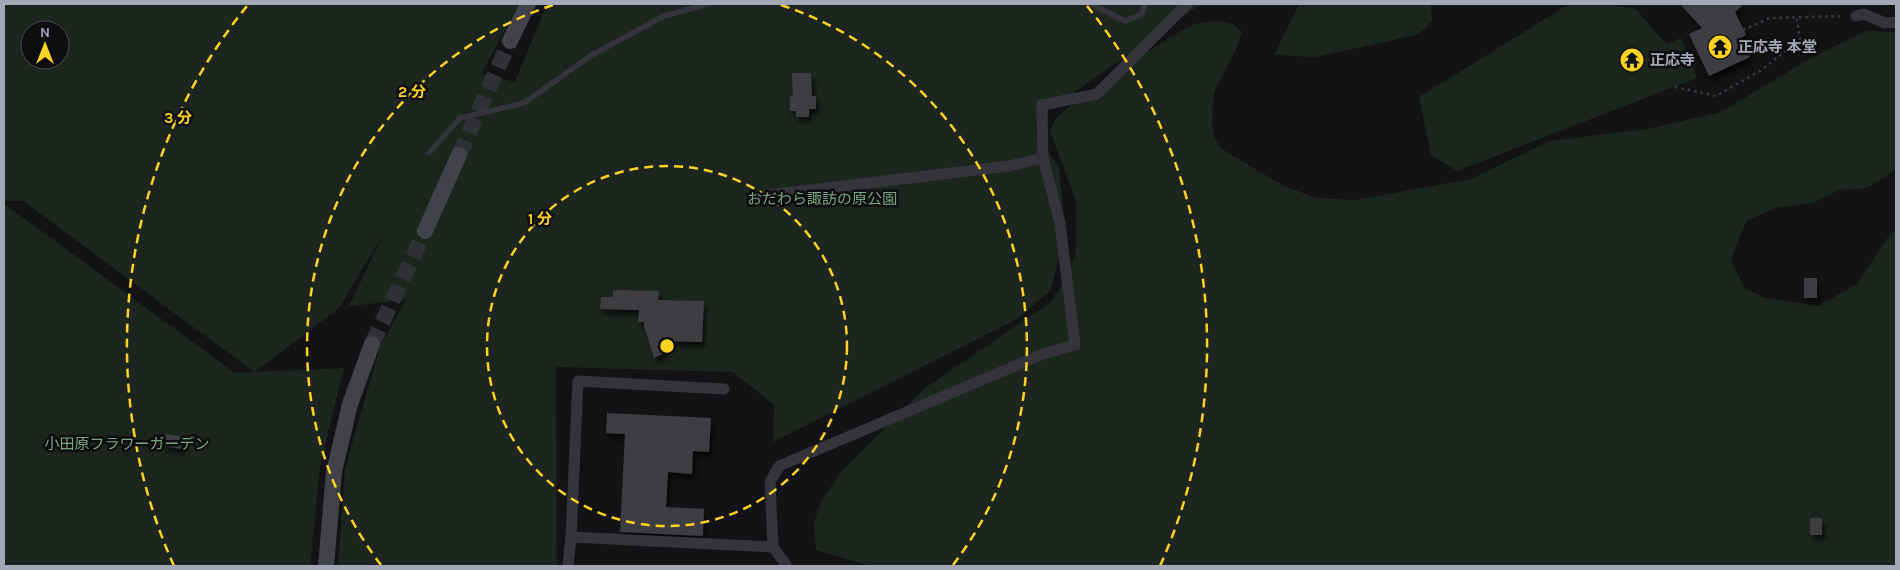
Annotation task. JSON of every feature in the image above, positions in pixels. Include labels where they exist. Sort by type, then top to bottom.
[{"type":"street","points":[[510,41],[528,4]]},
{"type":"street","points":[[787,566],[773,547],[770,482],[779,466],[1043,354],[1075,344],[1060,223],[1043,158],[1042,105],[1097,94],[1187,4]]},
{"type":"street","points":[[1856,16],[1864,14],[1885,23],[1896,22]]},
{"type":"street","points":[[425,231],[459,155]]},
{"type":"street","points":[[753,197],[1008,166],[1043,158]]},
{"type":"street","points":[[326,566],[334,472],[350,404],[372,344]]},
{"type":"street","points":[[568,566],[578,382],[724,389]]},
{"type":"street","points":[[571,537],[773,547]]},
{"type":"lane","points":[[428,153],[460,118],[524,103],[592,55],[664,16],[708,4]]},
{"type":"lane","points":[[1091,4],[1125,21],[1142,14],[1145,4]]},
{"type":"path","points":[[1743,30],[1770,18],[1797,19],[1856,16]]},
{"type":"path","points":[[1675,87],[1716,96],[1760,71],[1800,40],[1797,19]]},
{"type":"green space","points":[[4,4],[519,4],[479,78],[482,74],[515,82],[547,4],[1201,4],[1040,116],[1044,146],[1059,167],[1065,228],[1051,290],[1017,319],[773,442],[774,405],[733,372],[556,367],[557,566],[338,566],[345,469],[380,346],[406,300],[349,306],[383,235],[339,308],[255,372],[344,368],[320,466],[310,566],[4,566],[4,206],[6,205],[235,373],[254,372],[23,201],[4,201]]},
{"type":"green space","points":[[1299,4],[1431,4],[1432,21],[1419,34],[1381,43],[1315,57],[1274,55]]},
{"type":"green space","name":"正応寺","points":[[1569,4],[1608,4],[1636,9],[1666,44],[1681,38],[1697,78],[1457,171],[1431,155],[1419,97]]},
{"type":"green space","points":[[1217,21],[1233,24],[1242,32],[1237,47],[1214,92],[1212,123],[1214,138],[1222,149],[1282,185],[1316,198],[1355,200],[1471,179],[1549,141],[1647,129],[1721,112],[1811,58],[1866,31],[1896,32],[1896,169],[1868,188],[1839,190],[1813,203],[1775,208],[1746,221],[1731,260],[1744,287],[1764,298],[1818,306],[1857,284],[1890,234],[1896,229],[1896,566],[870,566],[816,550],[814,522],[821,501],[842,471],[925,388],[1051,302],[1069,274],[1076,251],[1076,201],[1050,131],[1056,118],[1077,100],[1170,37],[1194,24]]},
{"type":"building","name":"正応寺 本堂","points":[[1680,4],[1744,4],[1735,12],[1746,35],[1741,38],[1750,57],[1709,76],[1689,34],[1702,28]]},
{"type":"building","points":[[792,73],[811,73],[812,96],[816,96],[816,109],[809,109],[809,117],[796,117],[796,111],[790,111],[790,96],[793,96]]},
{"type":"building","points":[[1804,278],[1817,278],[1817,298],[1804,298]]},
{"type":"building","points":[[613,290],[659,291],[658,300],[704,301],[702,342],[661,341],[664,353],[654,358],[644,322],[638,322],[639,310],[600,309],[601,297],[613,297]]},
{"type":"building","points":[[607,413],[711,418],[709,452],[693,451],[692,474],[668,472],[666,507],[704,509],[703,536],[620,532],[625,434],[606,433]]},
{"type":"building","points":[[166,434],[183,437],[181,449],[164,446]]},
{"type":"building","points":[[1810,518],[1822,518],[1822,535],[1810,535]]},
{"type":"tunnel","points":[[459,155],[510,41]]},
{"type":"tunnel","points":[[372,344],[425,231]]},
{"type":"place","name":"正応寺 本堂","points":[[1720,47]]},
{"type":"place","name":"正応寺","points":[[1632,60]]},
{"type":"park label","name":"おだわら諏訪の原公園","points":[[822,199]]},
{"type":"park label","name":"小田原フラワーガーデン","points":[[127,444]]}]
